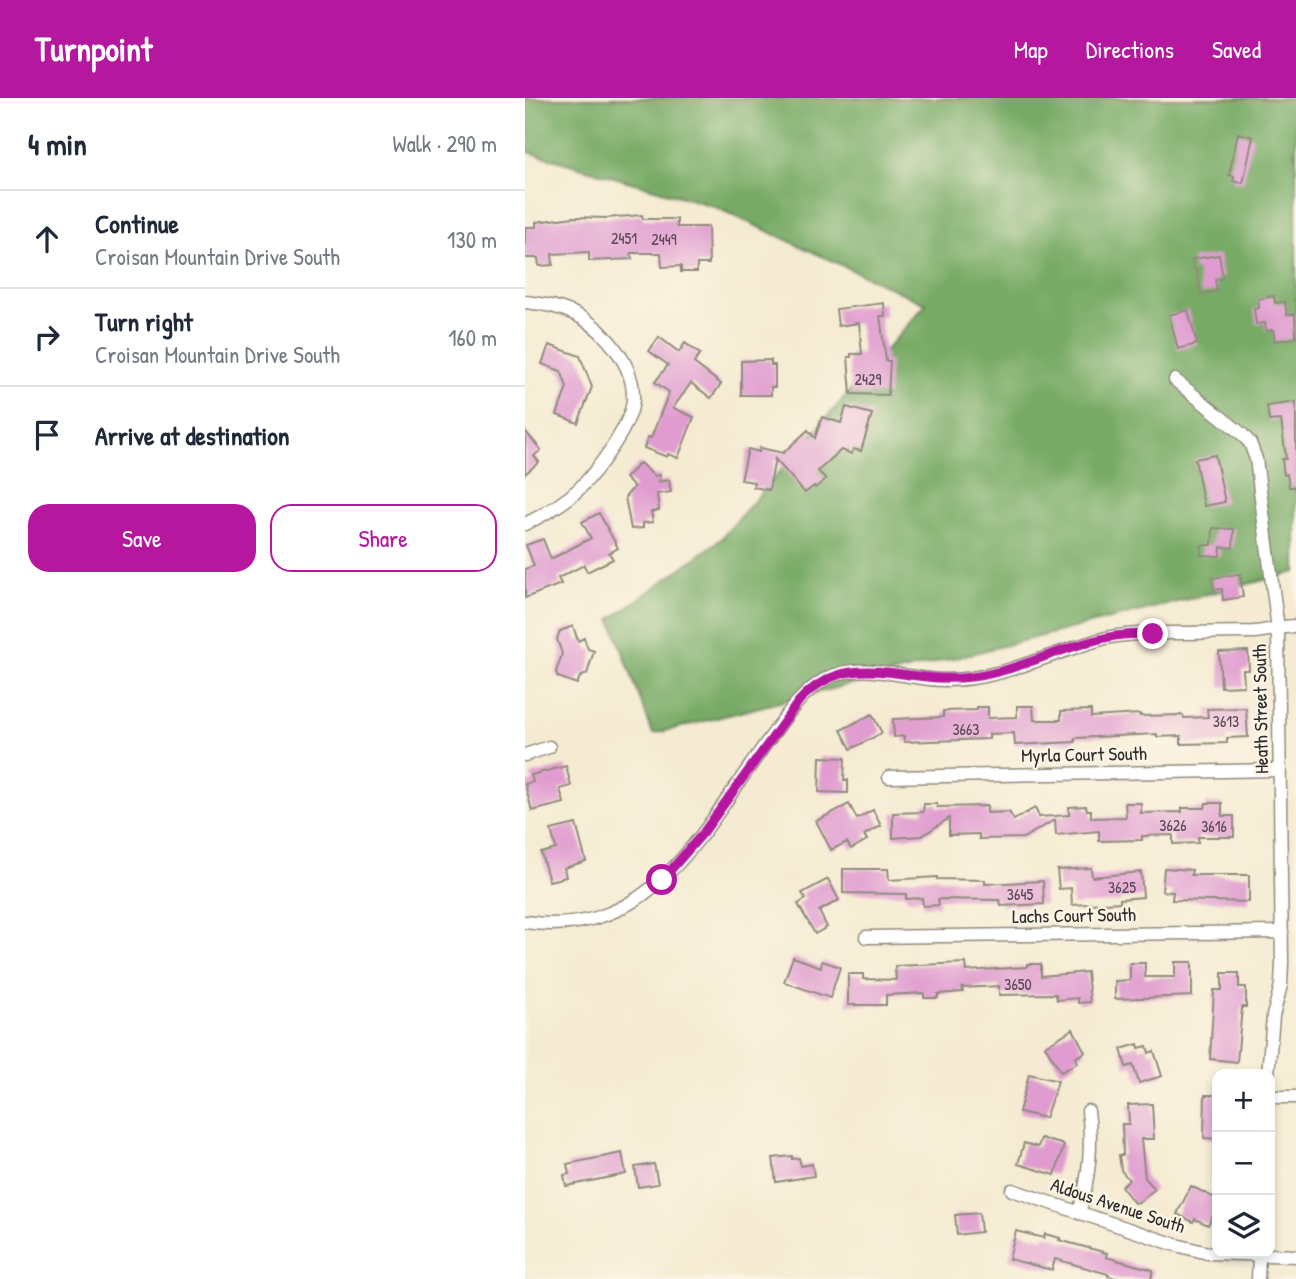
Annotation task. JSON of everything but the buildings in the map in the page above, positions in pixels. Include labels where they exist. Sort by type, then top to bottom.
[{"type":"street","points":[[525,302],[558,306],[575,313],[602,332],[627,368],[632,383],[633,401],[619,438],[579,488],[561,504],[525,524]]},
{"type":"street","name":"Heath Street South","points":[[1175,380],[1240,432],[1250,443],[1256,459],[1278,629],[1281,985],[1273,1016],[1268,1069]]},
{"type":"street","points":[[525,922],[558,924],[594,919],[630,905],[646,894],[662,880],[703,833],[799,701],[810,689],[835,674],[860,670],[916,678],[955,679],[1006,670],[1115,636],[1296,626]]},
{"type":"street","points":[[525,755],[549,747]]},
{"type":"street","name":"Myrla Court South","points":[[889,778],[1280,770]]},
{"type":"street","name":"Lachs Court South","points":[[866,937],[1282,932]]},
{"type":"street","points":[[1275,1097],[1296,1097]]},
{"type":"street","points":[[1079,1213],[1092,1149],[1088,1111]]},
{"type":"street","name":"Aldous Avenue South","points":[[1012,1190],[1176,1245],[1212,1253]]},
{"type":"street","name":"Aldous Avenue South","points":[[1275,1255],[1296,1256]]},
{"type":"street","points":[[1258,1279],[1259,1258]]},
{"type":"green space","points":[[525,98],[1296,98],[1296,572],[653,734],[611,619],[720,540],[926,304],[713,206],[525,151]]},
{"type":"route","points":[[662,880],[703,833],[781,722],[810,689],[835,674],[860,670],[945,680],[971,677],[1006,670],[1115,636],[1153,634]]}]
